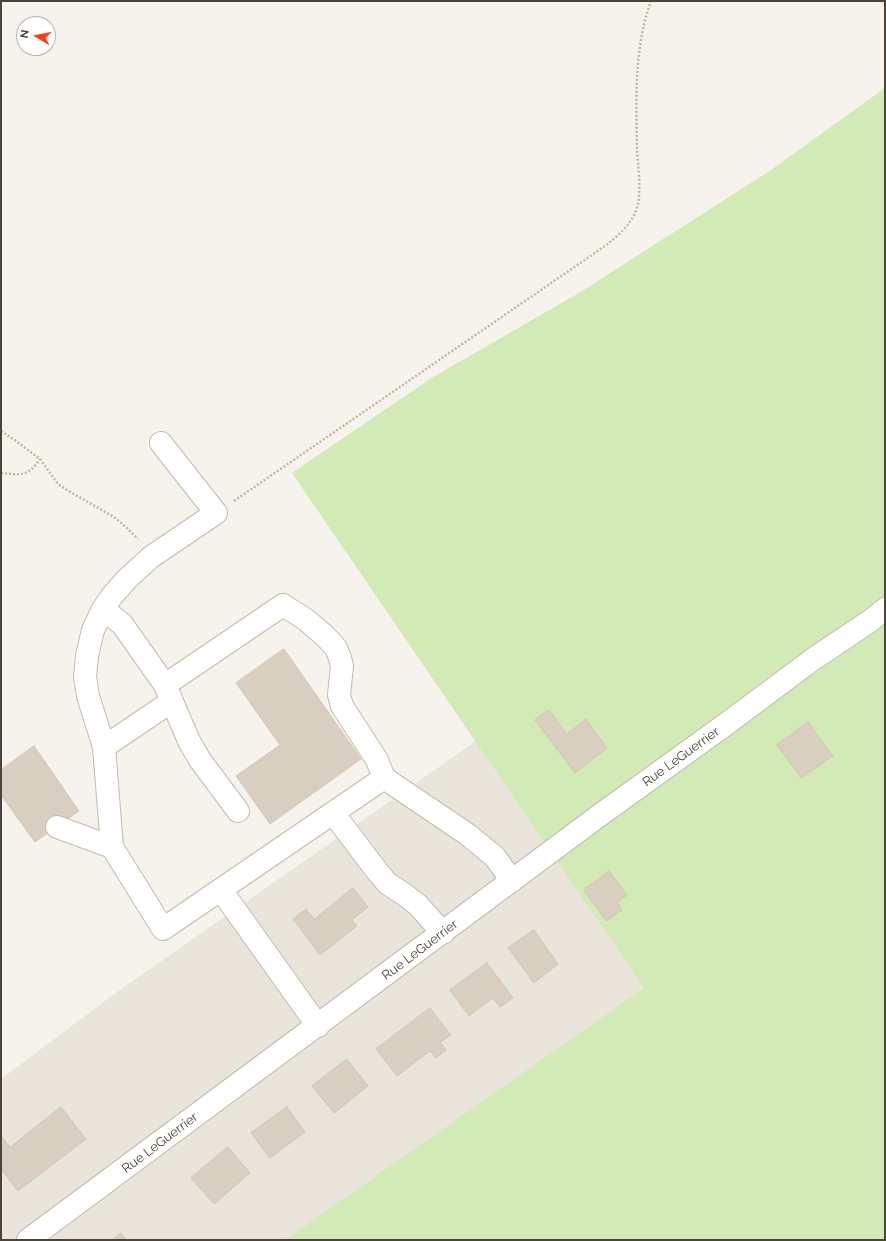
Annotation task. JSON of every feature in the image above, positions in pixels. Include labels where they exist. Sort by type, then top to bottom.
[{"type":"street","points":[[161,443],[216,513],[151,557],[127,579],[112,596],[103,609],[93,630],[86,656],[85,677],[88,696],[104,747],[112,847],[163,929],[384,778]]},
{"type":"street","points":[[104,747],[169,693],[283,605],[305,619],[325,636],[336,648],[342,666],[339,695],[342,706],[377,760],[384,778],[467,834],[495,857],[512,881]]},
{"type":"street","points":[[103,609],[122,624],[169,693],[189,741],[200,760],[238,811]]},
{"type":"street","name":"Rue LeGuerrier","points":[[28,1240],[600,815],[812,660],[870,621],[885,609]]},
{"type":"street","points":[[333,813],[387,883],[405,894],[418,905],[443,933]]},
{"type":"street","points":[[57,827],[112,847]]},
{"type":"street","points":[[221,890],[318,1026]]},
{"type":"path","points":[[216,513],[605,246],[622,232],[632,219],[638,204],[636,104],[638,68],[641,37],[651,1]]},
{"type":"path","points":[[1,432],[40,459],[58,484],[114,517],[137,538],[151,557]]},
{"type":"path","points":[[1,473],[26,473],[34,468],[40,459]]},
{"type":"shaded area","points":[[476,741],[644,988],[290,1240],[1,1240],[1,1079],[117,992]]},
{"type":"green space","points":[[885,88],[885,1240],[285,1240],[644,988],[292,473],[433,377],[579,293],[771,170]]},
{"type":"building","points":[[284,649],[361,759],[270,824],[236,776],[280,745],[236,683]]},
{"type":"building","points":[[549,710],[567,734],[586,719],[607,748],[575,773],[535,720]]},
{"type":"building","points":[[808,722],[833,756],[801,778],[777,745]]},
{"type":"building","points":[[34,746],[79,811],[35,842],[1,795],[1,770]]},
{"type":"building","points":[[609,871],[627,895],[617,902],[622,910],[606,921],[584,890]]},
{"type":"building","points":[[353,888],[368,907],[352,920],[357,926],[320,955],[293,919],[306,909],[314,919]]},
{"type":"building","points":[[534,930],[558,964],[534,983],[508,948]]},
{"type":"building","points":[[487,963],[513,998],[500,1007],[493,998],[469,1016],[450,990]]},
{"type":"building","points":[[430,1008],[451,1035],[440,1042],[446,1050],[436,1058],[430,1051],[397,1076],[376,1049]]},
{"type":"building","points":[[347,1059],[368,1086],[334,1113],[312,1086]]},
{"type":"building","points":[[61,1107],[86,1139],[18,1191],[1,1169],[1,1136],[10,1147]]},
{"type":"building","points":[[287,1107],[305,1132],[270,1158],[251,1133]]},
{"type":"building","points":[[228,1147],[250,1173],[214,1204],[191,1178]]},
{"type":"building","points":[[121,1233],[126,1240],[112,1240]]}]
